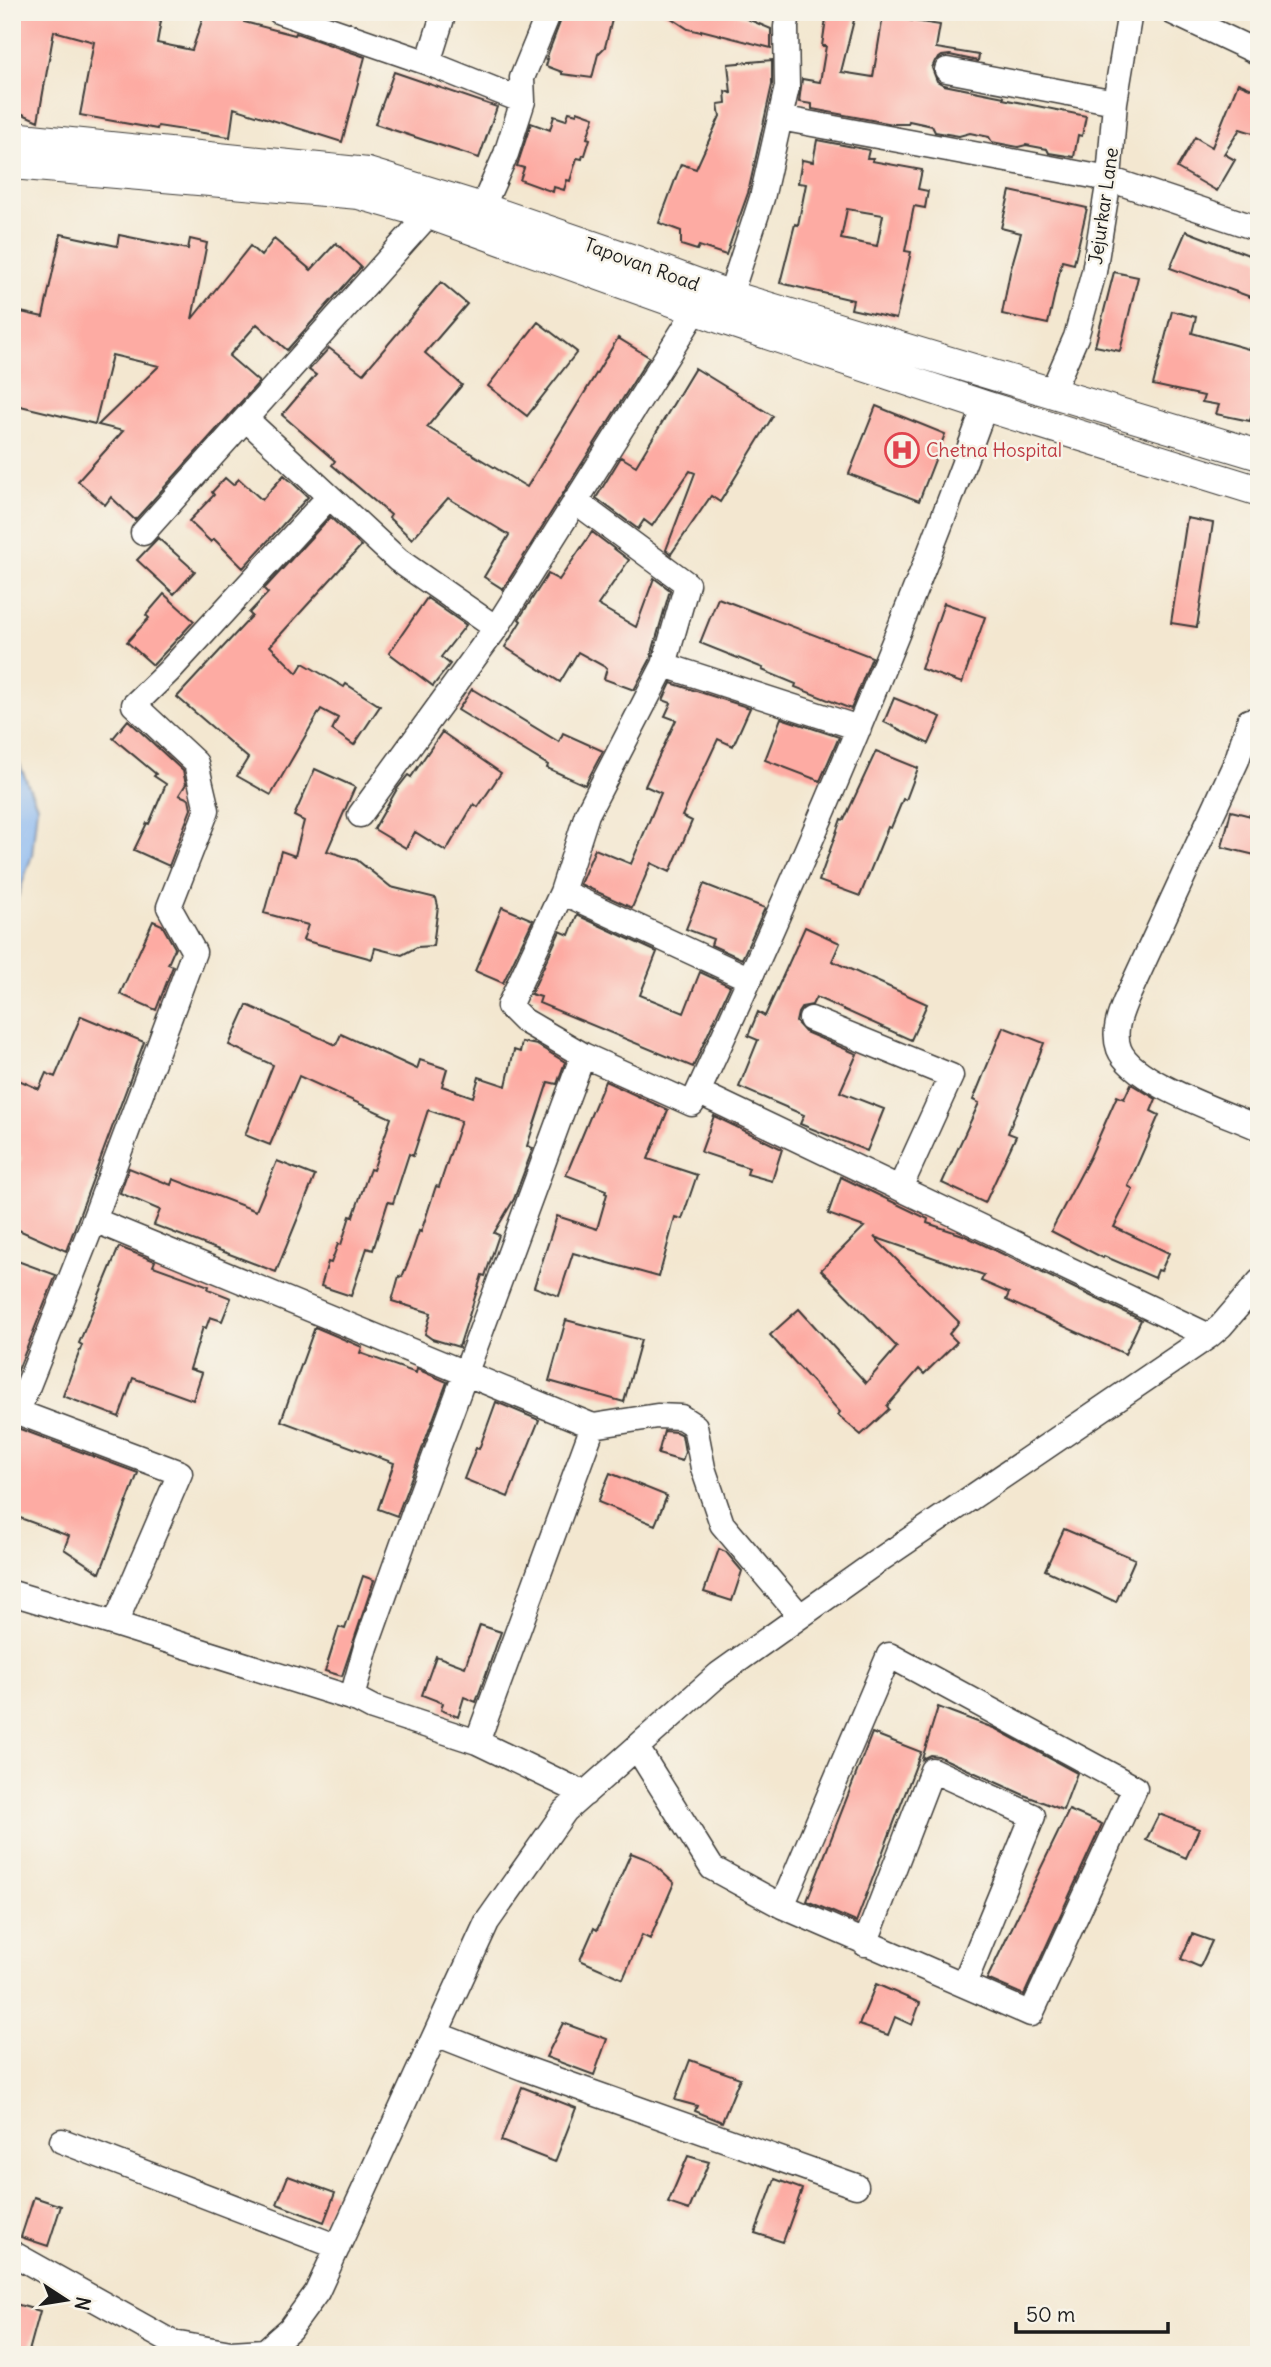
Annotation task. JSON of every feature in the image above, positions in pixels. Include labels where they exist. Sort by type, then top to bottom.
[{"type":"main road","name":"Tapovan Road","points":[[12,137],[368,173],[482,208],[639,262],[716,309],[1051,394],[1259,454]]},
{"type":"main road","points":[[12,164],[359,194],[716,309],[985,406],[1259,491]]},
{"type":"street","points":[[280,12],[428,62],[523,101]]},
{"type":"street","points":[[428,62],[444,12]]},
{"type":"street","points":[[482,208],[506,153],[523,101],[522,78],[549,12]]},
{"type":"street","points":[[360,815],[496,628],[575,501],[716,309],[762,198],[787,87],[788,12]]},
{"type":"street","name":"Jejurkar Lane","points":[[1051,394],[1076,337],[1094,272],[1109,179],[1115,102],[1130,12]]},
{"type":"street","points":[[1172,12],[1259,53]]},
{"type":"street","points":[[1203,12],[1259,40]]},
{"type":"street","points":[[947,71],[1115,102]]},
{"type":"street","points":[[780,118],[1109,179],[1259,229]]},
{"type":"street","points":[[143,533],[429,215]]},
{"type":"street","points":[[575,501],[687,584],[664,665],[587,814],[562,892],[509,1006],[523,1020],[583,1055],[692,1104],[750,979],[859,728],[930,555],[985,406]]},
{"type":"street","points":[[247,420],[328,498],[398,560],[496,628]]},
{"type":"street","points":[[115,1624],[180,1473],[15,1410],[94,1220],[194,951],[169,907],[206,810],[197,764],[134,705],[328,498]]},
{"type":"street","points":[[664,665],[859,728]]},
{"type":"street","points":[[1259,724],[1249,721],[1237,760],[1125,1002],[1116,1028],[1119,1050],[1133,1066],[1163,1087],[1259,1128]]},
{"type":"street","points":[[562,892],[750,979]]},
{"type":"street","points":[[811,1019],[951,1076],[900,1188]]},
{"type":"street","points":[[354,1699],[366,1647],[583,1055]]},
{"type":"street","points":[[698,1092],[1209,1336]]},
{"type":"street","points":[[94,1220],[593,1426],[657,1416],[681,1416],[695,1426],[703,1468],[722,1524],[800,1616]]},
{"type":"street","points":[[12,2253],[173,2343],[231,2353],[265,2351],[290,2329],[317,2291],[487,1922],[565,1811],[719,1674],[889,1553],[1209,1336],[1259,1282]]},
{"type":"street","points":[[477,1742],[593,1426]]},
{"type":"street","points":[[12,1593],[354,1699],[373,1708],[477,1742],[585,1794]]},
{"type":"street","points":[[637,1748],[712,1868],[782,1906],[865,1944],[1031,2014],[1135,1788],[889,1655],[782,1906]]},
{"type":"street","points":[[865,1944],[932,1770],[1033,1816],[964,1984]]},
{"type":"street","points":[[436,2034],[523,2068],[856,2186]]},
{"type":"street","points":[[62,2141],[338,2247]]},
{"type":"water","points":[[12,746],[37,806],[32,855],[12,914]]},
{"type":"building","points":[[12,12],[131,12],[161,21],[157,43],[192,50],[205,12],[219,12],[244,22],[295,35],[296,33],[365,57],[342,142],[234,108],[230,137],[158,126],[157,129],[80,115],[94,42],[54,31],[38,121],[12,109]]},
{"type":"building","points":[[564,12],[614,12],[605,47],[598,54],[592,78],[562,74],[546,66],[546,59]]},
{"type":"building","points":[[662,12],[731,12],[771,29],[771,48],[688,29]]},
{"type":"building","points":[[827,12],[856,12],[841,72],[873,77],[883,16],[940,25],[936,48],[979,55],[978,61],[942,56],[935,61],[932,68],[937,81],[944,85],[1004,97],[1003,99],[1086,116],[1082,136],[1078,135],[1074,157],[1049,153],[1047,149],[1026,145],[1018,147],[992,142],[989,137],[970,133],[959,136],[935,132],[932,126],[909,121],[908,124],[893,124],[812,109],[812,104],[799,102],[802,79],[820,82],[826,46],[822,46]]},
{"type":"building","points":[[772,60],[772,85],[748,193],[726,255],[699,246],[697,250],[681,245],[681,231],[659,223],[681,164],[696,169],[720,116],[718,104],[726,103],[725,91],[731,93],[728,64]]},
{"type":"building","points":[[394,72],[497,107],[479,158],[375,124]]},
{"type":"building","points":[[1238,83],[1259,92],[1259,135],[1240,129],[1224,154],[1235,160],[1217,191],[1177,168],[1195,137],[1212,147]]},
{"type":"building","points":[[577,111],[594,117],[585,155],[582,159],[577,158],[570,181],[567,180],[564,190],[554,187],[553,192],[520,180],[524,168],[517,166],[531,123],[550,130],[554,116],[566,120],[569,112],[577,114]]},
{"type":"building","points":[[817,140],[869,150],[867,158],[873,158],[872,161],[922,170],[918,189],[928,191],[925,208],[914,206],[905,251],[911,252],[896,319],[851,309],[853,300],[780,283],[795,224],[798,225],[806,184],[798,183],[802,160],[813,162]],"holes":[[[847,209],[883,215],[877,246],[841,239]]]},
{"type":"building","points":[[1010,191],[1087,208],[1074,264],[1062,261],[1048,324],[1002,314],[1021,233],[1001,228]]},
{"type":"building","points":[[1186,231],[1259,259],[1259,300],[1170,268]]},
{"type":"building","points":[[61,234],[117,246],[119,235],[188,249],[190,239],[207,243],[192,319],[250,246],[261,256],[274,239],[311,270],[336,243],[361,267],[287,350],[257,324],[229,356],[259,382],[135,520],[111,497],[105,505],[78,481],[123,431],[98,425],[159,366],[112,355],[95,424],[12,404],[12,310],[43,317]]},
{"type":"building","points":[[1114,272],[1138,277],[1120,351],[1095,346]]},
{"type":"building","points":[[441,282],[467,304],[425,353],[462,385],[427,427],[527,487],[618,338],[649,357],[503,589],[484,577],[509,535],[448,498],[412,539],[389,518],[391,515],[332,465],[335,461],[282,415],[316,375],[309,370],[329,348],[363,374]]},
{"type":"building","points":[[1172,311],[1196,317],[1192,333],[1259,352],[1259,387],[1250,421],[1216,414],[1219,405],[1202,402],[1204,396],[1153,385]]},
{"type":"building","points":[[538,322],[577,352],[527,416],[488,386]]},
{"type":"building","points":[[695,368],[773,416],[720,502],[711,496],[671,554],[666,550],[695,473],[690,471],[652,526],[644,520],[638,529],[596,498],[621,457],[636,466]]},
{"type":"building","points":[[876,406],[945,434],[919,501],[849,474]]},
{"type":"building","points":[[284,475],[308,497],[243,568],[214,539],[211,542],[189,521],[214,495],[212,492],[225,478],[233,485],[239,479],[262,500]]},
{"type":"building","points":[[330,517],[361,546],[270,646],[297,673],[303,663],[344,687],[346,684],[380,706],[354,745],[332,730],[338,718],[321,709],[271,795],[237,776],[248,758],[177,697],[252,616],[249,613],[268,593],[264,589]]},
{"type":"building","points":[[1187,518],[1213,523],[1197,627],[1171,623]]},
{"type":"building","points":[[592,532],[629,560],[598,605],[636,627],[654,578],[670,590],[650,660],[634,690],[604,679],[607,668],[578,652],[560,682],[505,647],[521,621],[519,619],[548,574],[559,580]]},
{"type":"building","points":[[158,538],[195,571],[174,594],[137,560]]},
{"type":"building","points":[[164,594],[194,621],[153,665],[127,642],[149,618],[146,615]]},
{"type":"building","points":[[427,598],[466,625],[441,657],[450,664],[433,686],[389,653]]},
{"type":"building","points":[[718,598],[872,657],[851,709],[795,687],[796,684],[762,670],[763,668],[700,643]]},
{"type":"building","points":[[944,603],[985,617],[962,683],[921,669]]},
{"type":"building","points":[[671,683],[750,708],[733,746],[718,739],[682,816],[692,821],[670,872],[651,863],[632,908],[580,884],[595,849],[631,864],[661,793],[645,786],[676,720],[665,716],[671,703],[663,700]]},
{"type":"building","points":[[472,689],[559,742],[563,733],[603,751],[585,785],[547,768],[548,765],[458,710]]},
{"type":"building","points":[[894,698],[941,717],[929,744],[884,722]]},
{"type":"building","points":[[781,718],[839,737],[820,781],[765,760]]},
{"type":"building","points":[[128,720],[183,771],[186,784],[179,795],[189,799],[191,809],[169,866],[134,850],[147,823],[149,824],[166,784],[113,738]]},
{"type":"building","points":[[442,732],[501,773],[478,807],[474,804],[446,851],[415,832],[406,848],[374,829],[397,789],[408,775],[411,777]]},
{"type":"building","points":[[876,751],[918,768],[906,800],[903,799],[891,828],[888,827],[860,896],[819,881],[841,819],[844,820]]},
{"type":"building","points":[[315,769],[355,787],[327,851],[357,860],[391,887],[436,898],[438,906],[433,946],[417,947],[402,955],[375,948],[372,959],[303,940],[308,925],[264,913],[281,851],[295,856],[304,821],[294,816]]},
{"type":"building","points":[[1231,811],[1259,818],[1259,856],[1222,847]]},
{"type":"building","points":[[704,884],[765,908],[742,959],[711,945],[713,939],[686,929]]},
{"type":"building","points":[[502,907],[533,920],[503,983],[475,971]]},
{"type":"building","points":[[577,915],[657,952],[640,995],[684,1013],[700,972],[730,986],[693,1067],[539,1003],[541,997],[531,994],[560,931],[569,935]]},
{"type":"building","points":[[153,921],[162,925],[175,948],[168,964],[173,966],[156,1010],[120,994]]},
{"type":"building","points":[[805,927],[840,943],[832,961],[927,1004],[911,1040],[816,997],[812,1005],[802,1007],[798,1013],[796,1022],[805,1032],[857,1054],[840,1092],[884,1109],[867,1151],[800,1124],[804,1115],[739,1087],[758,1040],[748,1036],[758,1012],[765,1016]]},
{"type":"building","points":[[247,1005],[336,1045],[341,1034],[417,1069],[420,1060],[447,1069],[442,1086],[473,1097],[479,1077],[506,1086],[514,1050],[520,1052],[522,1042],[537,1045],[565,1062],[557,1084],[548,1082],[527,1146],[533,1148],[514,1199],[494,1233],[499,1235],[485,1276],[482,1275],[459,1347],[432,1339],[425,1334],[431,1313],[392,1301],[399,1276],[402,1277],[419,1231],[421,1232],[436,1186],[439,1187],[461,1121],[428,1110],[413,1156],[409,1154],[393,1203],[388,1202],[373,1250],[367,1248],[351,1296],[321,1286],[328,1262],[331,1263],[338,1244],[341,1245],[370,1169],[373,1170],[391,1118],[299,1076],[270,1145],[245,1135],[273,1065],[229,1045]]},
{"type":"building","points":[[81,1016],[144,1042],[66,1251],[12,1227],[12,1179],[22,1157],[12,1153],[12,1077],[39,1089],[46,1073],[55,1077]]},
{"type":"building","points":[[1003,1027],[1044,1043],[1008,1133],[1016,1136],[985,1203],[942,1183],[979,1103],[973,1100]]},
{"type":"building","points":[[605,1081],[668,1110],[648,1159],[697,1175],[682,1219],[675,1217],[659,1277],[573,1253],[559,1296],[534,1287],[557,1216],[597,1229],[606,1190],[566,1175]]},
{"type":"building","points":[[1131,1084],[1156,1099],[1151,1111],[1159,1115],[1128,1186],[1133,1189],[1114,1227],[1169,1253],[1155,1278],[1104,1256],[1103,1258],[1051,1231],[1090,1157],[1117,1096],[1124,1099]]},
{"type":"building","points":[[714,1116],[782,1149],[772,1181],[747,1174],[749,1168],[701,1152]]},
{"type":"building","points":[[277,1161],[315,1176],[276,1272],[154,1225],[160,1210],[120,1193],[129,1168],[171,1185],[173,1179],[256,1211]]},
{"type":"building","points":[[841,1177],[928,1219],[927,1223],[963,1235],[1141,1320],[1125,1354],[1006,1300],[1009,1293],[981,1281],[984,1275],[874,1237],[959,1322],[949,1334],[957,1342],[924,1374],[919,1369],[887,1406],[889,1409],[861,1435],[838,1415],[840,1412],[770,1335],[799,1309],[866,1383],[897,1347],[821,1270],[864,1227],[828,1214]]},
{"type":"building","points":[[119,1247],[155,1261],[153,1266],[209,1286],[208,1289],[231,1298],[222,1321],[210,1317],[206,1328],[203,1327],[190,1369],[202,1373],[193,1400],[133,1378],[119,1417],[63,1396],[82,1345],[79,1343]]},
{"type":"building","points":[[12,1259],[56,1275],[12,1385]]},
{"type":"building","points":[[566,1320],[641,1340],[624,1402],[549,1381]]},
{"type":"building","points":[[315,1327],[362,1347],[360,1353],[416,1373],[417,1369],[447,1382],[397,1516],[378,1509],[394,1463],[281,1421]]},
{"type":"building","points":[[496,1402],[539,1420],[508,1497],[464,1479],[476,1448],[479,1449]]},
{"type":"building","points":[[12,1426],[138,1473],[100,1573],[64,1549],[69,1536],[12,1515]]},
{"type":"building","points":[[664,1431],[682,1435],[685,1452],[682,1461],[658,1454]]},
{"type":"building","points":[[610,1473],[667,1496],[655,1525],[598,1502]]},
{"type":"building","points":[[1064,1529],[1135,1559],[1116,1602],[1045,1570]]},
{"type":"building","points":[[719,1549],[726,1552],[742,1571],[732,1601],[704,1592]]},
{"type":"building","points":[[363,1576],[374,1580],[342,1676],[325,1671],[339,1627],[345,1629]]},
{"type":"building","points":[[480,1625],[501,1632],[476,1702],[464,1697],[458,1717],[441,1710],[443,1703],[422,1695],[436,1656],[465,1667]]},
{"type":"building","points":[[938,1707],[996,1729],[1077,1773],[1063,1810],[938,1756],[930,1755],[922,1759]]},
{"type":"building","points":[[872,1733],[921,1752],[856,1922],[807,1901]]},
{"type":"building","points":[[1069,1810],[1102,1824],[1024,1995],[987,1979]]},
{"type":"building","points":[[1159,1814],[1199,1829],[1186,1858],[1146,1840]]},
{"type":"building","points":[[631,1853],[649,1860],[674,1883],[650,1939],[642,1935],[623,1979],[580,1960],[594,1928],[597,1930]]},
{"type":"building","points":[[1192,1934],[1212,1941],[1200,1967],[1181,1959]]},
{"type":"building","points":[[876,1984],[920,2003],[912,2025],[895,2017],[888,2035],[859,2025]]},
{"type":"building","points":[[563,2023],[607,2039],[594,2075],[546,2057]]},
{"type":"building","points":[[690,2060],[740,2078],[722,2122],[695,2111],[697,2106],[675,2100]]},
{"type":"building","points":[[522,2087],[576,2108],[555,2162],[501,2141]]},
{"type":"building","points":[[688,2156],[709,2162],[689,2210],[668,2203]]},
{"type":"building","points":[[288,2176],[335,2193],[324,2222],[277,2204]]},
{"type":"building","points":[[775,2179],[802,2189],[783,2242],[755,2233]]},
{"type":"building","points":[[34,2197],[61,2206],[48,2246],[21,2237]]},
{"type":"building","points":[[12,2303],[40,2311],[28,2355],[12,2350]]},
{"type":"place","name":"Chetna Hospital","points":[[902,450]]}]
